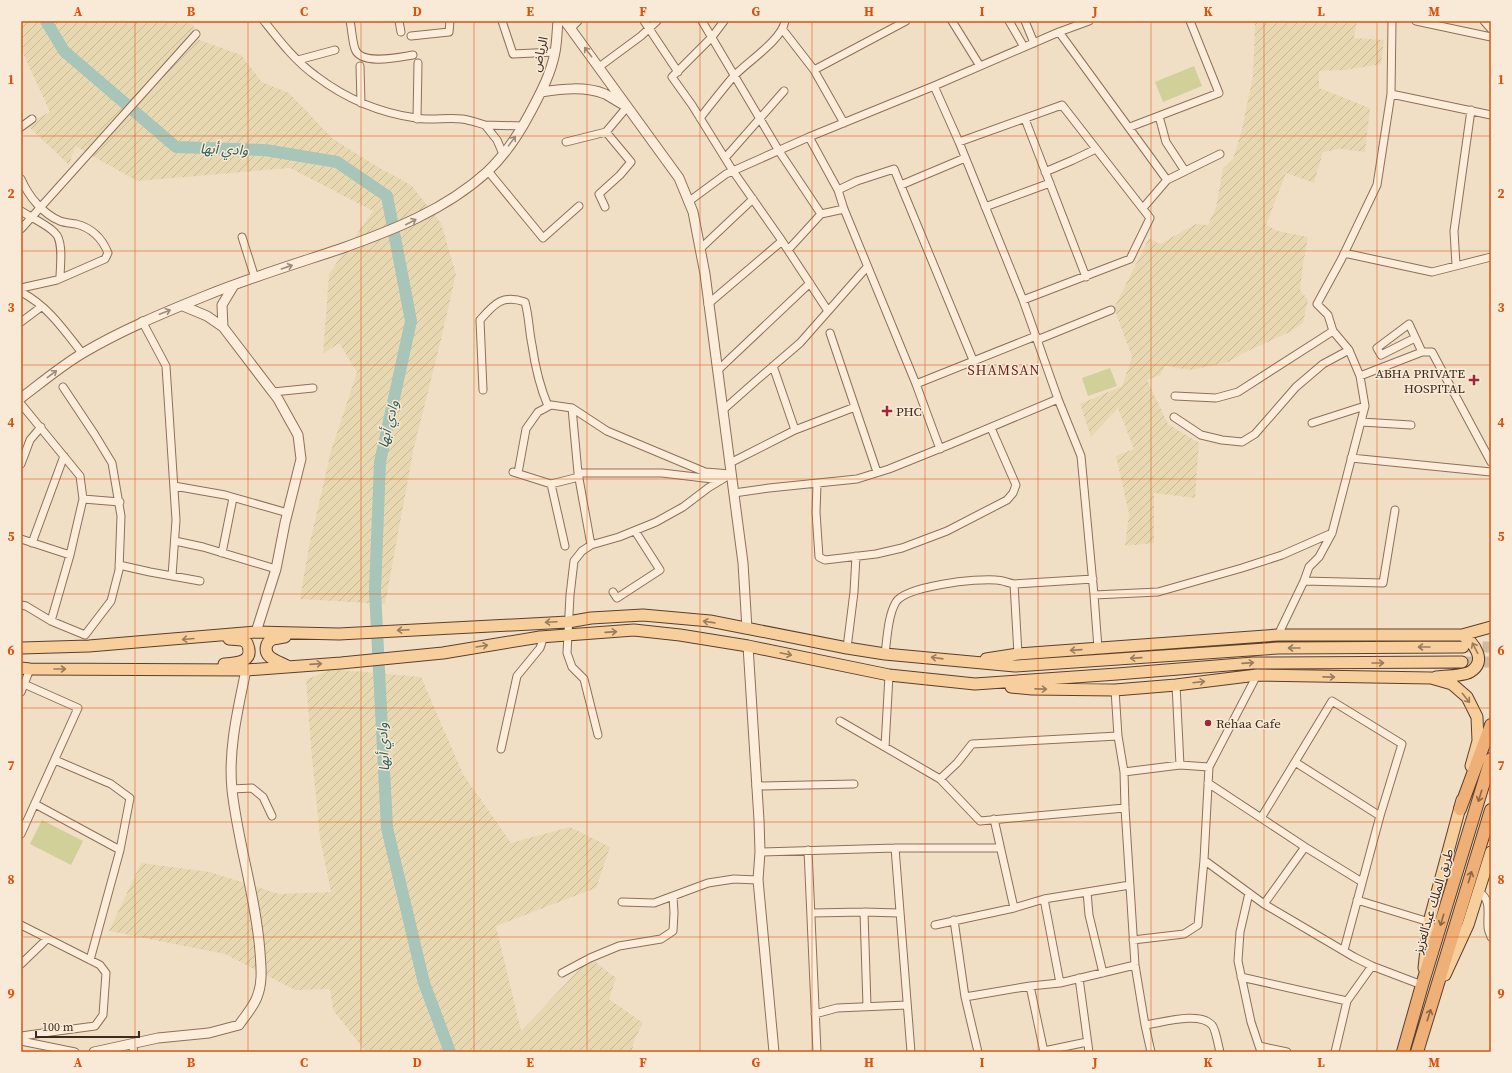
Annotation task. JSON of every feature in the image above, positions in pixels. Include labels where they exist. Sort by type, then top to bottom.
[{"type":"highway","points":[[1460,809],[1491,725]]},
{"type":"highway","name":"طريق الملك عبدالعزيز","points":[[1403,1052],[1491,758]]},
{"type":"highway","points":[[1417,1052],[1436,994],[1491,810]]},
{"type":"main road","points":[[21,648],[89,646],[256,632],[339,634],[568,622],[591,618],[643,615],[710,621],[885,654],[924,656],[964,662],[1015,666],[1278,648],[1463,647]]},
{"type":"main road","points":[[964,662],[1018,654],[1278,635],[1462,635],[1491,627]]},
{"type":"main road","points":[[25,668],[246,670],[444,653],[540,637],[634,630],[680,634],[748,646],[889,675],[1032,689],[1115,690],[1176,685],[1257,675],[1431,678],[1469,673],[1474,668],[1478,659],[1477,651],[1470,640],[1462,635]]},
{"type":"main road","points":[[289,666],[270,658],[266,653],[265,648],[268,642],[273,639],[312,633]]},
{"type":"main road","points":[[193,670],[213,665],[243,661],[248,656],[250,650],[248,643],[242,640],[206,637]]},
{"type":"main road","points":[[1130,647],[1206,653]]},
{"type":"main road","points":[[975,684],[1253,663],[1462,662]]},
{"type":"main road","points":[[1115,690],[1202,667]]},
{"type":"main road","points":[[1422,986],[1429,922],[1478,741],[1477,717],[1468,697],[1452,684],[1431,678]]},
{"type":"main road","points":[[1436,994],[1468,925],[1491,852]]},
{"type":"street","points":[[264,21],[284,46],[315,76],[361,103],[417,119],[462,119],[485,125],[523,126]]},
{"type":"street","points":[[350,21],[356,50],[361,55],[372,59],[414,55]]},
{"type":"street","points":[[399,21],[401,32]]},
{"type":"street","points":[[411,36],[449,32],[450,21]]},
{"type":"street","points":[[502,21],[513,54],[555,52]]},
{"type":"street","name":"الرياض","points":[[21,398],[82,353],[142,321],[234,285],[375,237],[407,224],[434,210],[472,184],[488,171],[503,154],[523,126],[541,92],[549,74],[555,52],[558,21]]},
{"type":"street","points":[[578,21],[567,25],[679,178],[693,212],[705,274],[734,493],[743,563],[747,629]]},
{"type":"street","points":[[644,21],[678,72]]},
{"type":"street","points":[[599,67],[642,36],[657,21]]},
{"type":"street","points":[[702,21],[779,151],[821,214]]},
{"type":"street","points":[[724,21],[712,37],[672,77],[733,171],[782,241],[828,311]]},
{"type":"street","points":[[700,118],[734,76],[764,50],[782,30],[785,21]]},
{"type":"street","points":[[814,70],[906,21]]},
{"type":"street","points":[[952,21],[980,66]]},
{"type":"street","points":[[1009,21],[1024,47]]},
{"type":"street","points":[[1025,21],[1034,43]]},
{"type":"street","points":[[688,202],[726,174],[809,137],[934,86],[1059,32],[1089,21]]},
{"type":"street","points":[[1130,127],[1219,93],[1190,21]]},
{"type":"street","points":[[1278,635],[1304,581],[1309,567],[1319,557],[1332,533],[1365,406],[1360,376],[1349,350],[1334,331],[1328,315],[1317,304],[1344,254],[1377,185],[1391,94],[1392,21]]},
{"type":"street","points":[[1416,21],[1491,37]]},
{"type":"street","points":[[1484,21],[1491,29]]},
{"type":"street","points":[[782,30],[814,70],[844,123]]},
{"type":"street","points":[[1059,32],[1130,127],[1167,180]]},
{"type":"street","points":[[21,229],[196,34]]},
{"type":"street","points":[[298,60],[335,50]]},
{"type":"street","points":[[417,119],[418,63]]},
{"type":"street","points":[[360,66],[361,103]]},
{"type":"street","points":[[934,86],[959,142],[1023,300],[1058,399],[1081,456],[1098,648]]},
{"type":"street","points":[[541,92],[562,89],[587,89],[604,94],[627,107]]},
{"type":"street","points":[[725,158],[784,91]]},
{"type":"street","points":[[1391,94],[1491,115]]},
{"type":"street","points":[[959,142],[1062,105],[1150,218],[1130,259],[1023,300]]},
{"type":"street","points":[[566,142],[606,132],[627,107]]},
{"type":"street","points":[[1456,265],[1454,231],[1471,110]]},
{"type":"street","points":[[1159,116],[1166,142],[1185,171]]},
{"type":"street","points":[[21,127],[32,119]]},
{"type":"street","points":[[1025,119],[1086,276]]},
{"type":"street","points":[[485,125],[497,140],[503,154]]},
{"type":"street","points":[[605,207],[599,194],[620,175],[631,162],[606,132]]},
{"type":"street","points":[[809,137],[838,190],[867,267],[916,384],[940,449]]},
{"type":"street","points":[[1045,172],[1096,149]]},
{"type":"street","points":[[1143,208],[1167,180],[1220,154]]},
{"type":"street","points":[[901,185],[965,158]]},
{"type":"street","points":[[838,190],[857,181],[894,169],[973,360]]},
{"type":"street","points":[[488,171],[543,238],[579,206]]},
{"type":"street","points":[[21,179],[24,187],[43,211],[61,222],[88,228],[104,243],[108,253],[105,259],[60,278],[21,288]]},
{"type":"street","points":[[985,207],[1050,184]]},
{"type":"street","points":[[700,249],[753,199]]},
{"type":"street","points":[[788,250],[821,214],[844,209]]},
{"type":"street","points":[[22,214],[55,233],[59,239],[61,253],[60,278]]},
{"type":"street","points":[[242,237],[255,278]]},
{"type":"street","points":[[708,304],[782,241]]},
{"type":"street","points":[[1344,254],[1432,272],[1491,257]]},
{"type":"street","points":[[723,410],[800,343],[867,267]]},
{"type":"street","points":[[718,370],[810,284]]},
{"type":"street","points":[[223,326],[222,305],[234,285]]},
{"type":"street","points":[[21,292],[31,298],[56,319],[82,353]]},
{"type":"street","points":[[483,390],[480,320],[491,308],[503,300],[515,298],[525,302],[528,310],[532,346],[540,386],[548,406]]},
{"type":"street","points":[[182,306],[207,316],[223,326],[273,392],[298,435],[301,459],[276,569],[256,632]]},
{"type":"street","points":[[21,322],[42,307]]},
{"type":"street","points":[[916,384],[973,360],[1112,310]]},
{"type":"street","points":[[142,321],[166,366],[176,520],[172,576]]},
{"type":"street","points":[[1415,338],[1381,355],[1377,348],[1409,324],[1422,352]]},
{"type":"street","points":[[1175,396],[1216,398],[1238,392],[1334,331]]},
{"type":"street","points":[[830,333],[877,472]]},
{"type":"street","points":[[1174,417],[1201,435],[1222,440],[1242,442],[1255,434],[1296,387],[1324,364],[1349,350]]},
{"type":"street","points":[[1360,376],[1422,352],[1432,352],[1491,462]]},
{"type":"street","points":[[773,366],[795,430]]},
{"type":"street","points":[[21,605],[26,606],[51,621],[85,635],[111,601],[119,565],[122,516],[112,463],[63,387]]},
{"type":"street","points":[[273,392],[313,388]]},
{"type":"street","points":[[734,493],[857,479],[940,449],[1058,399]]},
{"type":"street","points":[[21,404],[80,476],[83,499],[70,555],[51,621]]},
{"type":"street","points":[[722,480],[662,473],[579,475],[551,484],[516,473],[526,429],[538,412],[551,405],[572,408],[607,431],[705,472],[731,474]]},
{"type":"street","points":[[1312,423],[1365,406]]},
{"type":"street","points":[[730,464],[795,430],[855,407]]},
{"type":"street","points":[[572,408],[579,475],[591,545]]},
{"type":"street","points":[[1361,422],[1411,425]]},
{"type":"street","points":[[21,464],[30,440],[41,427]]},
{"type":"street","points":[[817,484],[816,512],[819,557],[825,560],[876,554],[902,548],[947,531],[1007,500],[1013,493],[1016,485],[991,428]]},
{"type":"street","points":[[32,544],[64,456]]},
{"type":"street","points":[[1351,458],[1491,472]]},
{"type":"street","points":[[598,735],[584,679],[572,668],[567,653],[569,635],[568,622],[574,561],[582,551],[591,545],[619,538],[656,522],[683,507],[708,488],[731,474]]},
{"type":"street","points":[[551,484],[566,546]]},
{"type":"street","points":[[174,486],[233,498],[288,513]]},
{"type":"street","points":[[222,553],[233,498]]},
{"type":"street","points":[[83,499],[120,502]]},
{"type":"street","points":[[1304,581],[1383,583],[1395,510]]},
{"type":"street","points":[[612,592],[617,598],[660,570],[635,531]]},
{"type":"street","points":[[1094,595],[1158,592],[1275,557],[1332,533]]},
{"type":"street","points":[[21,539],[32,544],[70,555]]},
{"type":"street","points":[[175,541],[276,569]]},
{"type":"street","points":[[847,648],[854,592],[856,556]]},
{"type":"street","points":[[119,565],[200,581]]},
{"type":"street","points":[[885,654],[892,609],[899,598],[913,592],[935,586],[967,581],[996,580],[1014,584],[1093,579]]},
{"type":"street","points":[[1014,584],[1018,654]]},
{"type":"street","points":[[501,749],[517,676],[540,648],[542,642],[540,637]]},
{"type":"street","points":[[748,646],[760,852],[758,880],[774,1052]]},
{"type":"street","points":[[21,692],[24,684],[25,668]]},
{"type":"street","points":[[94,1052],[133,1048],[158,1038],[209,1033],[239,1025],[257,997],[262,976],[258,926],[238,829],[232,789],[231,762],[234,733],[246,670]]},
{"type":"street","points":[[885,747],[889,675]]},
{"type":"street","points":[[1133,940],[1184,934],[1198,925],[1204,860],[1209,767],[1257,675]]},
{"type":"street","points":[[21,834],[78,708],[24,684]]},
{"type":"street","points":[[1176,685],[1180,765]]},
{"type":"street","points":[[1115,690],[1118,736],[1124,772],[1124,808],[1134,965],[1144,1025],[1151,1052]]},
{"type":"street","points":[[1261,818],[1332,701],[1402,744],[1380,816],[1344,950]]},
{"type":"street","points":[[840,721],[940,779],[980,820],[1124,808]]},
{"type":"street","points":[[940,779],[957,763],[972,744],[1118,736]]},
{"type":"street","points":[[54,760],[111,784],[130,798],[120,850],[90,960]]},
{"type":"street","points":[[1295,762],[1380,816]]},
{"type":"street","points":[[1124,772],[1180,765],[1209,767]]},
{"type":"street","points":[[1208,783],[1305,847],[1362,882]]},
{"type":"street","points":[[756,786],[854,784]]},
{"type":"street","points":[[232,789],[252,788],[263,798],[272,816]]},
{"type":"street","points":[[35,804],[120,850]]},
{"type":"street","points":[[994,819],[1014,908]]},
{"type":"street","points":[[1264,904],[1305,847]]},
{"type":"street","points":[[760,852],[894,848],[1000,848]]},
{"type":"street","points":[[894,848],[911,1052]]},
{"type":"street","points":[[808,850],[817,1052]]},
{"type":"street","points":[[1204,860],[1264,904],[1372,966],[1422,986]]},
{"type":"street","points":[[622,902],[654,903],[708,883],[734,879],[758,880]]},
{"type":"street","points":[[935,925],[1014,908],[1044,899],[1130,885]]},
{"type":"street","points":[[1087,892],[1089,915],[1103,973]]},
{"type":"street","points":[[1479,892],[1484,895],[1486,899],[1490,914],[1488,928],[1491,936]]},
{"type":"street","points":[[1249,894],[1240,932],[1238,961],[1251,1022],[1260,1049],[1287,1052]]},
{"type":"street","points":[[562,973],[590,958],[619,946],[661,939],[673,931],[673,896]]},
{"type":"street","points":[[1044,899],[1060,983]]},
{"type":"street","points":[[1357,900],[1429,922]]},
{"type":"street","points":[[864,912],[867,1006]]},
{"type":"street","points":[[812,913],[899,913]]},
{"type":"street","points":[[954,920],[965,997],[978,1052]]},
{"type":"street","points":[[21,925],[100,965],[106,972],[103,1014],[95,1026],[21,1036]]},
{"type":"street","points":[[21,964],[47,939]]},
{"type":"street","points":[[965,997],[1030,986],[1060,983],[1134,965]]},
{"type":"street","points":[[1336,1052],[1348,1002],[1372,966]]},
{"type":"street","points":[[1241,977],[1348,1002]]},
{"type":"street","points":[[1079,978],[1089,1052]]},
{"type":"street","points":[[1030,986],[1044,1051],[1087,1042]]},
{"type":"street","points":[[815,1014],[837,1008],[907,1005]]},
{"type":"street","points":[[1144,1025],[1194,1018],[1205,1020],[1212,1026],[1220,1052]]},
{"type":"street","points":[[21,1041],[75,1052]]},
{"type":"shaded area","points":[[21,21],[192,21],[197,39],[241,55],[262,82],[289,93],[332,138],[376,166],[411,185],[441,223],[456,274],[414,447],[385,604],[300,599],[309,546],[331,451],[357,372],[339,343],[323,354],[329,274],[373,211],[290,168],[137,181],[75,146],[69,165],[26,124],[50,112],[21,49]]},
{"type":"shaded area","points":[[1255,21],[1357,21],[1354,38],[1384,40],[1381,64],[1345,70],[1319,71],[1319,88],[1370,108],[1365,152],[1340,149],[1323,152],[1314,183],[1286,173],[1266,225],[1278,231],[1308,237],[1300,290],[1308,300],[1303,323],[1290,332],[1228,362],[1191,370],[1165,366],[1160,375],[1147,380],[1168,424],[1199,443],[1195,498],[1154,493],[1154,543],[1125,546],[1129,514],[1116,456],[1134,449],[1118,408],[1091,437],[1080,404],[1122,386],[1132,357],[1114,308],[1149,238],[1160,244],[1196,224],[1208,225],[1216,207],[1223,168],[1233,159],[1242,129],[1253,76]]},
{"type":"shaded area","points":[[1194,66],[1202,86],[1163,102],[1155,82]]},
{"type":"shaded area","points":[[1110,368],[1117,386],[1088,396],[1082,378]]},
{"type":"shaded area","points":[[331,669],[421,677],[463,774],[511,843],[570,827],[610,847],[596,888],[496,926],[521,1031],[590,958],[616,978],[609,999],[643,1023],[634,1040],[632,1052],[366,1052],[333,1010],[330,989],[295,990],[225,954],[109,931],[141,863],[210,872],[279,894],[331,892],[320,838],[306,680]]},
{"type":"shaded area","points":[[42,820],[83,841],[71,865],[30,844]]},
{"type":"waterway","name":"وادي أبها","points":[[46,21],[64,51],[176,147],[265,150],[337,162],[387,196],[411,321],[380,462],[375,591],[387,828],[424,983],[450,1052]]},
{"type":"tunnel","points":[[1466,647],[1491,647]]},
{"type":"tunnel","points":[[1462,662],[1491,662]]},
{"type":"place","name":"ABHA PRIVATE HOSPITAL","points":[[1474,380]]},
{"type":"place","name":"PHC","points":[[887,411]]},
{"type":"place","name":"Rehaa Cafe","points":[[1208,723]]},
{"type":"district","name":"SHAMSAN","points":[[1004,370]]}]
